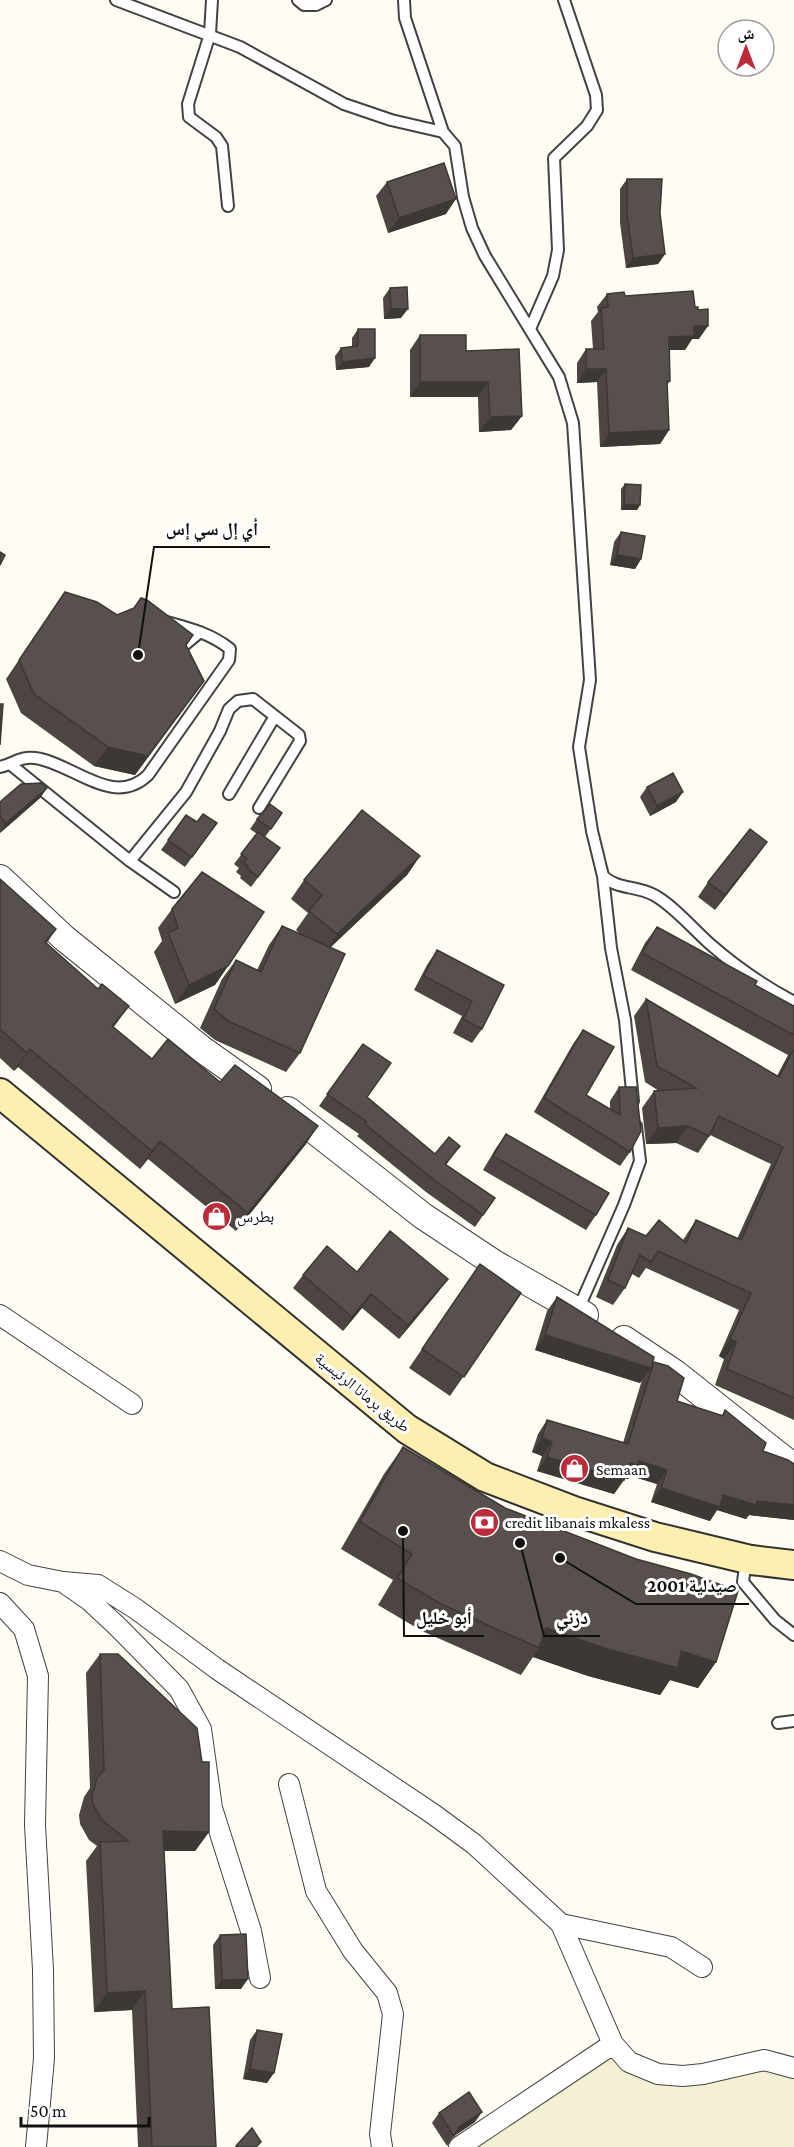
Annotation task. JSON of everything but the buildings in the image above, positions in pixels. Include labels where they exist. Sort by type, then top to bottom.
[{"type":"main road","name":"طريق برمانا الرئيسية","points":[[5,1102],[407,1429],[485,1476],[574,1511],[655,1537],[746,1559],[794,1565]]},
{"type":"street","points":[[0,878],[64,938],[193,1042],[304,1123],[423,1216],[494,1263],[577,1311],[675,1373],[794,1467]]},
{"type":"street","points":[[0,1315],[132,1404]]},
{"type":"street","points":[[0,1561],[28,1575],[63,1582],[98,1585],[136,1609],[216,1670],[434,1814],[474,1844],[561,1924],[613,2044],[629,2062],[658,2074],[683,2076],[703,2074],[764,2060],[794,2068]]},
{"type":"street","points":[[63,1582],[103,1614],[179,1689],[201,1730],[212,1808],[251,1931],[260,1978]]},
{"type":"street","points":[[0,1603],[24,1629],[38,1676],[35,1825],[44,1970],[44,2058],[36,2147]]},
{"type":"street","points":[[289,1784],[316,1891],[353,1951],[387,1993],[393,2014],[380,2134],[382,2147]]},
{"type":"street","points":[[561,1924],[671,1947],[702,1967]]},
{"type":"street","points":[[459,2147],[613,2044]]},
{"type":"lane","points":[[116,0],[210,34],[286,70],[344,104],[391,120],[443,132]]},
{"type":"lane","points":[[212,0],[210,34],[188,104],[189,117],[216,137],[222,146],[228,206]]},
{"type":"lane","points":[[298,0],[304,5],[316,5],[326,0]]},
{"type":"lane","points":[[404,0],[405,18],[443,132],[455,146],[463,197],[472,228],[485,256],[560,377],[573,423],[590,680],[579,747],[592,831],[603,876],[611,948],[625,1020],[639,1161],[624,1205],[577,1311]]},
{"type":"lane","points":[[530,329],[553,276],[558,250],[554,158],[587,126],[597,110],[596,95],[564,0]]},
{"type":"lane","points":[[157,619],[200,632],[230,650],[230,660],[148,775],[137,785],[123,788],[106,786],[53,762],[34,758],[15,760],[5,766],[174,892]]},
{"type":"lane","points":[[182,648],[200,632]]},
{"type":"lane","points":[[130,861],[186,792],[220,731],[229,709],[238,701],[253,699],[299,735],[300,741],[260,808]]},
{"type":"lane","points":[[230,794],[275,716]]},
{"type":"lane","points":[[603,876],[613,885],[634,887],[655,896],[724,956],[771,990],[794,1002]]},
{"type":"lane","points":[[746,1559],[743,1582],[776,1620],[794,1635]]},
{"type":"lane","points":[[778,1723],[794,1721]]},
{"type":"shaded area","points":[[610,2052],[661,2079],[758,2070],[794,2073],[794,2147],[474,2147]]},
{"type":"place","name":"أي إل سي إس","points":[[138,655]]},
{"type":"place","name":"بطرس","points":[[216,1216]]},
{"type":"place","name":"Semaan","points":[[575,1469]]},
{"type":"place","name":"credit libanais mkaless","points":[[484,1522]]},
{"type":"place","name":"أبو خليل","points":[[403,1531]]},
{"type":"place","name":"دزني","points":[[520,1543]]},
{"type":"place","name":"صيدلية 2001","points":[[560,1558]]}]
